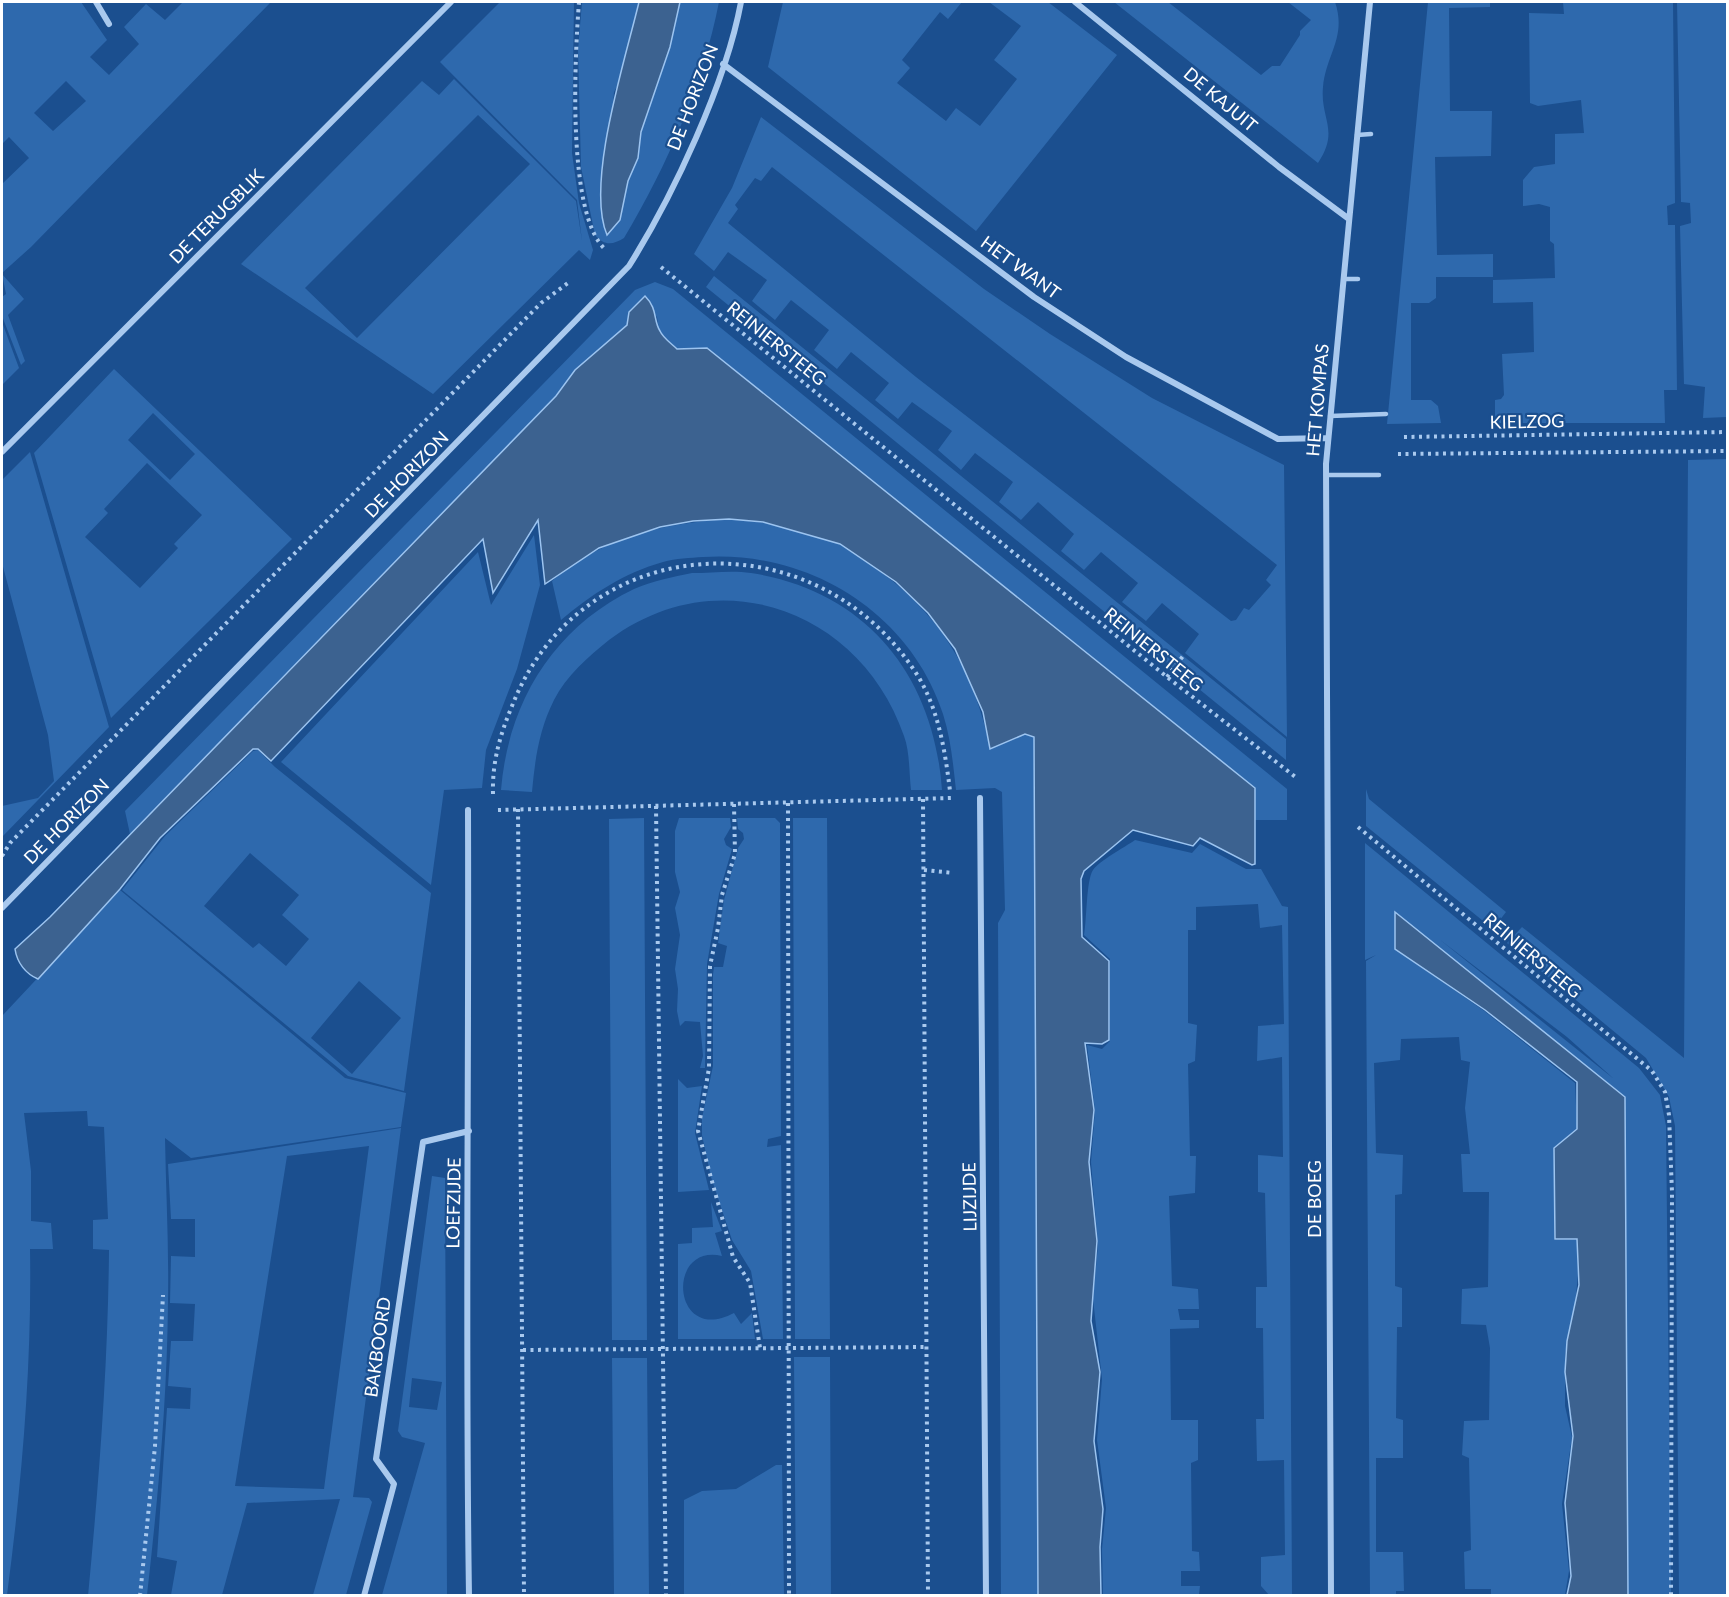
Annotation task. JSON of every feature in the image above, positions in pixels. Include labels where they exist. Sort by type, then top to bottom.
[{"type":"street","points":[[96,2],[109,24]]},
{"type":"street","name":"DE TERUGBLIK","points":[[2,452],[451,2]]},
{"type":"street","name":"DE HORIZON","points":[[2,908],[614,283],[639,250],[686,158],[723,64],[741,2]]},
{"type":"street","name":"DE KAJUIT","points":[[1075,2],[1279,167],[1349,219]]},
{"type":"street","name":"HET KOMPAS","points":[[1327,802],[1327,438],[1370,2]]},
{"type":"street","name":"HET WANT","points":[[723,64],[1034,297],[1126,357],[1278,439],[1327,438]]},
{"type":"street","name":"LIJZIJDE","points":[[980,798],[986,1596]]},
{"type":"street","name":"DE BOEG","points":[[1327,802],[1331,1596]]},
{"type":"street","name":"LOEFZIJDE","points":[[468,810],[470,1131],[465,1350],[469,1596]]},
{"type":"street","name":"BAKBOORD","points":[[364,1596],[394,1484],[376,1459],[423,1142],[470,1131]]},
{"type":"lane","points":[[1358,135],[1371,134]]},
{"type":"lane","points":[[1344,279],[1358,279]]},
{"type":"lane","points":[[1330,416],[1386,414]]},
{"type":"lane","points":[[1326,475],[1379,475]]},
{"type":"path","points":[[579,2],[576,48],[580,184],[591,231],[597,242],[610,252],[601,259]]},
{"type":"path","name":"REINIERSTEEG","points":[[639,250],[1167,677],[1327,802],[1652,1071],[1665,1092],[1672,1148],[1671,1596]]},
{"type":"path","name":"DE HORIZON","points":[[2,856],[18,834],[533,311],[575,278]]},
{"type":"path","name":"KIELZOG","points":[[1398,437],[1728,432]]},
{"type":"path","points":[[1386,454],[1728,451]]},
{"type":"path","points":[[493,810],[492,773],[499,740],[520,686],[535,661],[556,636],[582,610],[618,586],[681,566],[717,564],[760,566],[800,576],[835,594],[869,618],[891,639],[915,672],[936,717],[946,756],[951,798]]},
{"type":"path","points":[[1167,677],[1183,656]]},
{"type":"path","points":[[468,810],[980,798]]},
{"type":"path","points":[[924,799],[928,1596]]},
{"type":"path","points":[[788,803],[789,1596]]},
{"type":"path","points":[[734,804],[735,854],[722,896],[710,966],[709,1068],[698,1131],[733,1257],[750,1284],[760,1348]]},
{"type":"path","points":[[656,806],[666,1596]]},
{"type":"path","points":[[518,809],[524,1596]]},
{"type":"path","points":[[140,1596],[155,1446],[163,1295]]},
{"type":"path","points":[[523,1350],[927,1347]]},
{"type":"shaded area","points":[[2,2],[81,2],[107,40],[90,57],[109,75],[139,44],[124,27],[146,4],[165,20],[183,2],[271,2],[31,247],[2,273],[2,184],[29,158],[9,137],[2,144]],"holes":[[[66,81],[86,101],[53,131],[34,113]]]},
{"type":"shaded area","points":[[500,2],[574,2],[572,153],[579,203],[593,250],[590,260],[579,250],[433,394],[241,264],[422,81],[439,95],[454,79],[576,201],[582,241],[577,200],[440,62]],"holes":[[[478,115],[530,164],[357,338],[305,288]]]},
{"type":"shaded area","points":[[582,2],[639,2],[621,79],[614,92],[607,136],[604,227],[607,235],[620,220],[628,181],[638,158],[641,132],[670,47],[680,2],[719,2],[703,63],[682,124],[640,211],[624,238],[612,243],[605,243],[595,235],[581,167],[578,50]]},
{"type":"shaded area","points":[[639,2],[680,2],[670,47],[641,132],[638,158],[628,181],[620,220],[607,235],[602,212],[601,184],[604,153],[617,86]]},
{"type":"shaded area","points":[[783,2],[962,2],[948,19],[940,12],[902,60],[910,68],[897,83],[946,121],[956,108],[980,126],[1017,79],[994,60],[1021,26],[989,2],[1048,2],[1117,55],[976,231],[768,67]]},
{"type":"shaded area","points":[[1114,2],[1168,2],[1261,75],[1272,66],[1280,66],[1300,35],[1300,31],[1311,20],[1288,2],[1335,2],[1339,25],[1323,87],[1328,142],[1318,163]]},
{"type":"shaded area","points":[[1428,2],[1490,2],[1490,7],[1449,8],[1450,111],[1492,111],[1491,156],[1435,157],[1437,255],[1493,254],[1493,277],[1436,277],[1436,298],[1429,303],[1411,303],[1411,400],[1431,400],[1438,406],[1441,423],[1387,424]]},
{"type":"shaded area","points":[[1563,2],[1673,2],[1675,203],[1667,206],[1668,225],[1675,225],[1677,390],[1664,390],[1665,423],[1495,423],[1495,400],[1501,399],[1504,395],[1502,354],[1534,352],[1533,302],[1493,303],[1493,280],[1555,278],[1554,244],[1550,241],[1550,207],[1539,204],[1523,206],[1523,180],[1534,167],[1555,164],[1555,134],[1584,133],[1581,100],[1538,106],[1530,103],[1529,13],[1564,14]]},
{"type":"shaded area","points":[[1677,2],[1727,2],[1727,417],[1703,418],[1705,387],[1684,384],[1680,226],[1691,223],[1690,203],[1681,202]]},
{"type":"shaded area","points":[[761,117],[984,289],[1050,334],[1152,398],[1284,465],[1287,737],[1185,653],[1199,634],[1162,603],[1146,621],[1122,602],[1138,583],[1101,552],[1084,570],[1061,551],[1074,534],[1038,502],[1021,520],[999,502],[1013,482],[975,453],[961,470],[938,450],[952,431],[912,402],[898,419],[875,400],[889,383],[851,352],[837,369],[814,350],[829,330],[791,300],[775,320],[752,301],[767,280],[728,252],[714,271],[694,254],[732,188]],"holes":[[[772,167],[1277,565],[1266,580],[1271,585],[1249,610],[1244,608],[1236,620],[1231,621],[916,377],[728,223],[738,209],[735,205],[755,178],[761,181]]]},
{"type":"shaded area","points":[[2,274],[24,299],[8,315],[25,361],[21,365],[2,316],[2,297],[6,294]]},
{"type":"shaded area","points":[[714,276],[1286,739],[1286,760],[706,287]]},
{"type":"shaded area","points":[[655,282],[673,289],[1287,789],[1287,820],[1255,820],[1255,788],[708,348],[677,349],[659,331],[657,317],[638,304],[629,312],[627,325],[575,370],[556,396],[130,834],[125,811],[635,290]]},
{"type":"shaded area","points":[[645,296],[652,305],[661,334],[677,349],[707,348],[1255,788],[1255,864],[1252,865],[1200,838],[1193,846],[1133,830],[1084,871],[1081,879],[1082,937],[1109,961],[1109,1040],[1102,1044],[1085,1043],[1094,1110],[1089,1162],[1097,1241],[1091,1321],[1100,1372],[1094,1441],[1103,1509],[1100,1547],[1101,1595],[1038,1595],[1034,737],[1025,734],[990,749],[983,712],[955,649],[928,613],[896,582],[840,544],[763,522],[729,519],[693,521],[660,527],[599,548],[545,584],[538,520],[493,593],[483,539],[271,761],[258,749],[253,749],[160,838],[120,889],[38,979],[26,971],[18,959],[15,949],[50,917],[556,396],[575,370],[627,325],[629,312]]},
{"type":"shaded area","points":[[2,322],[19,368],[2,385]]},
{"type":"shaded area","points":[[114,369],[292,539],[111,718],[34,453]],"holes":[[[153,413],[195,454],[170,480],[128,440]],[[147,463],[202,515],[174,544],[178,548],[140,588],[85,537],[108,513],[104,509]]]},
{"type":"shaded area","points":[[30,452],[109,727],[2,837],[2,806],[38,798],[54,781],[48,735],[2,563],[2,480]]},
{"type":"shaded area","points":[[1727,459],[1728,1595],[1679,1596],[1675,1126],[1669,1097],[1646,1058],[1507,943],[1522,927],[1684,1058],[1688,460]]},
{"type":"shaded area","points":[[729,519],[772,524],[815,534],[845,547],[871,565],[916,602],[950,644],[974,693],[990,748],[1025,734],[1034,737],[1038,1595],[1001,1595],[998,923],[1005,910],[1002,792],[995,788],[956,790],[946,723],[928,678],[906,645],[880,618],[850,595],[816,577],[780,564],[742,558],[703,557],[673,560],[622,578],[597,593],[561,620],[552,581],[592,553],[635,535],[658,529]]},
{"type":"shaded area","points":[[534,535],[540,585],[517,669],[486,750],[482,788],[444,790],[431,885],[281,762],[478,552],[491,605]]},
{"type":"shaded area","points":[[744,572],[792,583],[829,598],[860,620],[887,646],[909,676],[925,711],[936,749],[942,790],[911,790],[904,736],[883,692],[855,656],[821,629],[781,610],[739,601],[695,603],[651,615],[609,640],[571,675],[554,700],[538,745],[532,792],[501,790],[505,758],[513,727],[525,698],[558,647],[605,605],[634,589],[655,581],[692,573]]},
{"type":"shaded area","points":[[258,750],[275,767],[431,893],[404,1091],[348,1076],[122,890],[165,836],[253,751]],"holes":[[[250,853],[299,895],[282,915],[309,939],[286,966],[259,943],[253,948],[204,906]],[[359,981],[401,1018],[352,1074],[311,1038]]]},
{"type":"shaded area","points":[[1366,789],[1369,799],[1506,912],[1493,929],[1366,826]]},
{"type":"shaded area","points":[[644,818],[647,1340],[612,1340],[609,819]]},
{"type":"shaded area","points":[[679,818],[730,818],[731,827],[724,839],[726,845],[732,849],[719,894],[707,964],[705,1068],[700,1068],[703,1056],[700,1022],[685,1021],[680,1026],[677,1011],[678,989],[675,969],[680,935],[675,908],[680,892],[675,872],[675,831]]},
{"type":"shaded area","points":[[737,818],[775,818],[780,823],[781,1136],[768,1139],[767,1147],[781,1145],[783,1339],[763,1339],[751,1271],[732,1240],[711,1177],[702,1135],[702,1118],[713,1066],[713,974],[714,967],[723,967],[727,946],[718,943],[724,900],[738,848],[744,839],[743,833],[738,829]]},
{"type":"shaded area","points":[[793,818],[827,818],[830,1339],[795,1339]]},
{"type":"shaded area","points":[[1135,840],[1192,853],[1200,844],[1246,869],[1261,869],[1282,906],[1288,907],[1292,1595],[1269,1595],[1261,1586],[1261,1557],[1285,1555],[1284,1460],[1257,1461],[1256,1419],[1264,1419],[1263,1328],[1256,1328],[1256,1287],[1267,1287],[1265,1193],[1258,1192],[1258,1155],[1283,1157],[1282,1057],[1257,1061],[1258,1026],[1284,1024],[1282,925],[1260,928],[1258,904],[1196,907],[1196,930],[1188,930],[1188,1023],[1197,1025],[1195,1061],[1188,1064],[1190,1156],[1196,1156],[1195,1193],[1169,1196],[1172,1286],[1198,1289],[1199,1309],[1178,1309],[1180,1320],[1199,1320],[1199,1328],[1170,1329],[1171,1420],[1198,1420],[1198,1460],[1191,1463],[1192,1551],[1199,1552],[1200,1571],[1181,1571],[1181,1586],[1200,1586],[1199,1594],[1103,1595],[1102,1549],[1106,1508],[1097,1440],[1102,1379],[1093,1299],[1098,1245],[1091,1162],[1095,1110],[1087,1045],[1102,1049],[1110,1041],[1110,959],[1084,935],[1089,883],[1093,870],[1106,858]]},
{"type":"shaded area","points":[[1365,843],[1639,1068],[1660,1095],[1666,1126],[1671,1595],[1628,1595],[1625,1097],[1395,913],[1395,949],[1483,1010],[1575,1083],[1577,1128],[1554,1148],[1554,1240],[1577,1240],[1578,1274],[1575,1306],[1565,1354],[1565,1406],[1572,1437],[1562,1504],[1569,1571],[1565,1595],[1491,1595],[1491,1589],[1465,1589],[1464,1552],[1471,1550],[1469,1458],[1462,1455],[1464,1421],[1489,1420],[1490,1348],[1486,1325],[1461,1324],[1462,1289],[1488,1287],[1489,1192],[1463,1192],[1461,1154],[1470,1154],[1465,1108],[1470,1062],[1461,1060],[1459,1037],[1401,1039],[1400,1060],[1374,1063],[1376,1153],[1403,1155],[1402,1194],[1395,1195],[1395,1286],[1402,1288],[1402,1327],[1397,1327],[1396,1418],[1403,1420],[1403,1458],[1376,1458],[1376,1552],[1403,1552],[1404,1591],[1396,1591],[1396,1595],[1370,1595],[1366,961],[1376,955],[1365,960]],"holes":[[[1439,939],[1567,1037],[1614,1079]]]},
{"type":"shaded area","points":[[120,890],[345,1078],[406,1093],[401,1127],[191,1158],[165,1138],[168,1241],[166,1376],[147,1595],[88,1596],[107,1337],[109,1250],[93,1249],[93,1220],[108,1219],[104,1127],[88,1126],[87,1111],[24,1113],[31,1171],[31,1221],[51,1223],[53,1249],[30,1249],[28,1379],[21,1466],[7,1595],[2,1595],[2,1016]]},
{"type":"shaded area","points":[[1395,912],[1625,1097],[1628,1595],[1567,1595],[1571,1576],[1565,1503],[1573,1436],[1565,1372],[1567,1341],[1579,1285],[1577,1239],[1555,1239],[1554,1148],[1577,1129],[1577,1082],[1485,1010],[1395,949]]},
{"type":"shaded area","points":[[678,1079],[687,1088],[702,1086],[695,1133],[709,1190],[678,1192]]},
{"type":"shaded area","points":[[401,1128],[353,1497],[369,1498],[372,1502],[346,1595],[313,1595],[340,1499],[247,1503],[222,1595],[171,1595],[177,1561],[157,1557],[167,1408],[190,1409],[191,1388],[168,1386],[171,1341],[193,1341],[195,1304],[170,1303],[171,1256],[195,1257],[195,1219],[171,1219],[168,1164]],"holes":[[[369,1146],[324,1489],[235,1486],[287,1156]]]},
{"type":"shaded area","points":[[432,1176],[445,1178],[447,1595],[382,1595],[425,1443],[402,1437],[398,1431]],"holes":[[[412,1378],[442,1382],[437,1410],[409,1407]]]},
{"type":"shaded area","points":[[711,1202],[722,1231],[715,1233],[722,1256],[704,1256],[691,1264],[684,1277],[683,1292],[688,1306],[698,1316],[713,1319],[734,1313],[741,1324],[752,1313],[755,1339],[678,1339],[678,1244],[692,1243],[692,1228],[713,1227]]},
{"type":"shaded area","points":[[794,1357],[830,1357],[831,1595],[796,1595]]},
{"type":"shaded area","points":[[612,1358],[647,1358],[649,1595],[614,1595]]},
{"type":"shaded area","points":[[776,1465],[782,1465],[784,1595],[684,1595],[684,1500],[702,1491],[736,1489]]}]
